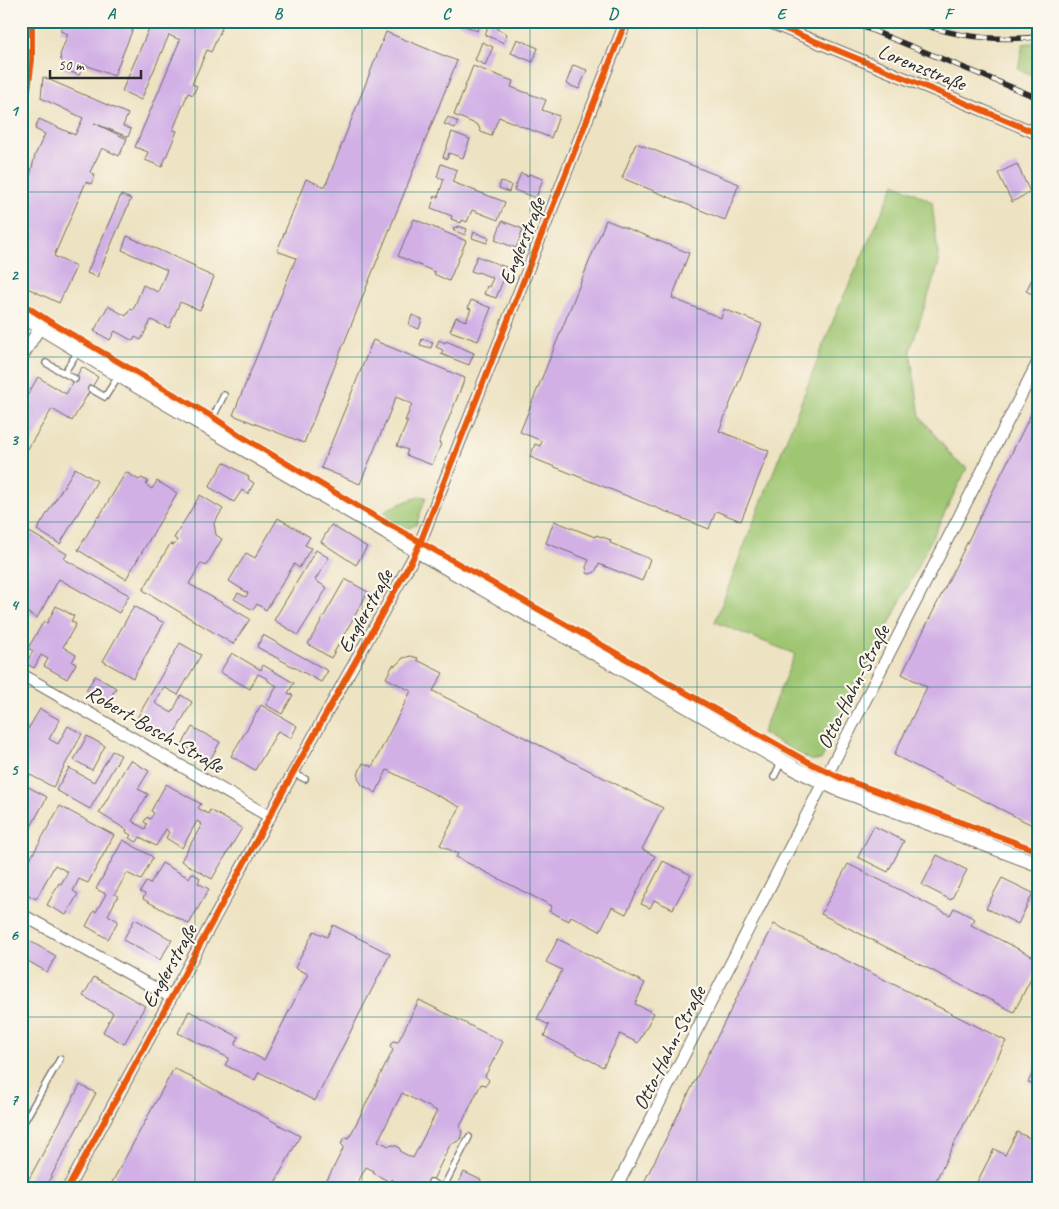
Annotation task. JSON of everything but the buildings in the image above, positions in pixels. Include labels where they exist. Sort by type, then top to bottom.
[{"type":"main road","points":[[21,66],[22,21]]},
{"type":"street","name":"Englerstraße","points":[[68,1188],[293,773],[412,560],[626,21]]},
{"type":"street","name":"Lorenzstraße","points":[[766,21],[970,104],[1038,134]]},
{"type":"street","points":[[23,317],[416,550],[798,770],[823,782],[1038,864]]},
{"type":"street","points":[[21,359],[40,327]]},
{"type":"street","name":"Otto-Hahn-Straße","points":[[616,1188],[1038,362]]},
{"type":"street","name":"Robert-Bosch-Straße","points":[[21,674],[270,816]]},
{"type":"street","points":[[21,914],[171,997]]},
{"type":"lane","points":[[64,373],[78,350]]},
{"type":"lane","points":[[46,362],[75,379]]},
{"type":"lane","points":[[91,389],[105,397],[119,374]]},
{"type":"lane","points":[[206,426],[214,417],[224,395]]},
{"type":"lane","points":[[774,777],[782,761]]},
{"type":"lane","points":[[293,773],[305,779]]},
{"type":"lane","points":[[21,1127],[60,1059]]},
{"type":"lane","points":[[431,1182],[438,1186],[444,1186],[469,1137]]},
{"type":"green space","points":[[1038,42],[1038,78],[1018,69],[1023,44]]},
{"type":"green space","points":[[895,183],[932,202],[939,263],[910,351],[920,416],[954,459],[967,468],[821,760],[810,760],[762,733],[795,654],[715,622],[837,311]]},
{"type":"green space","points":[[420,496],[426,497],[416,525],[406,529],[383,514],[387,509]]},
{"type":"railway","points":[[849,21],[1038,98]]},
{"type":"railway","points":[[914,21],[959,34],[991,38],[1038,37]]},
{"type":"cycle path","points":[[21,143],[32,60],[32,21]]},
{"type":"cycle path","points":[[68,1188],[293,773],[412,560],[626,21]]},
{"type":"cycle path","points":[[766,21],[1038,134]]},
{"type":"cycle path","points":[[21,303],[213,417],[241,436],[369,513],[808,762],[841,778],[1038,851]]}]
